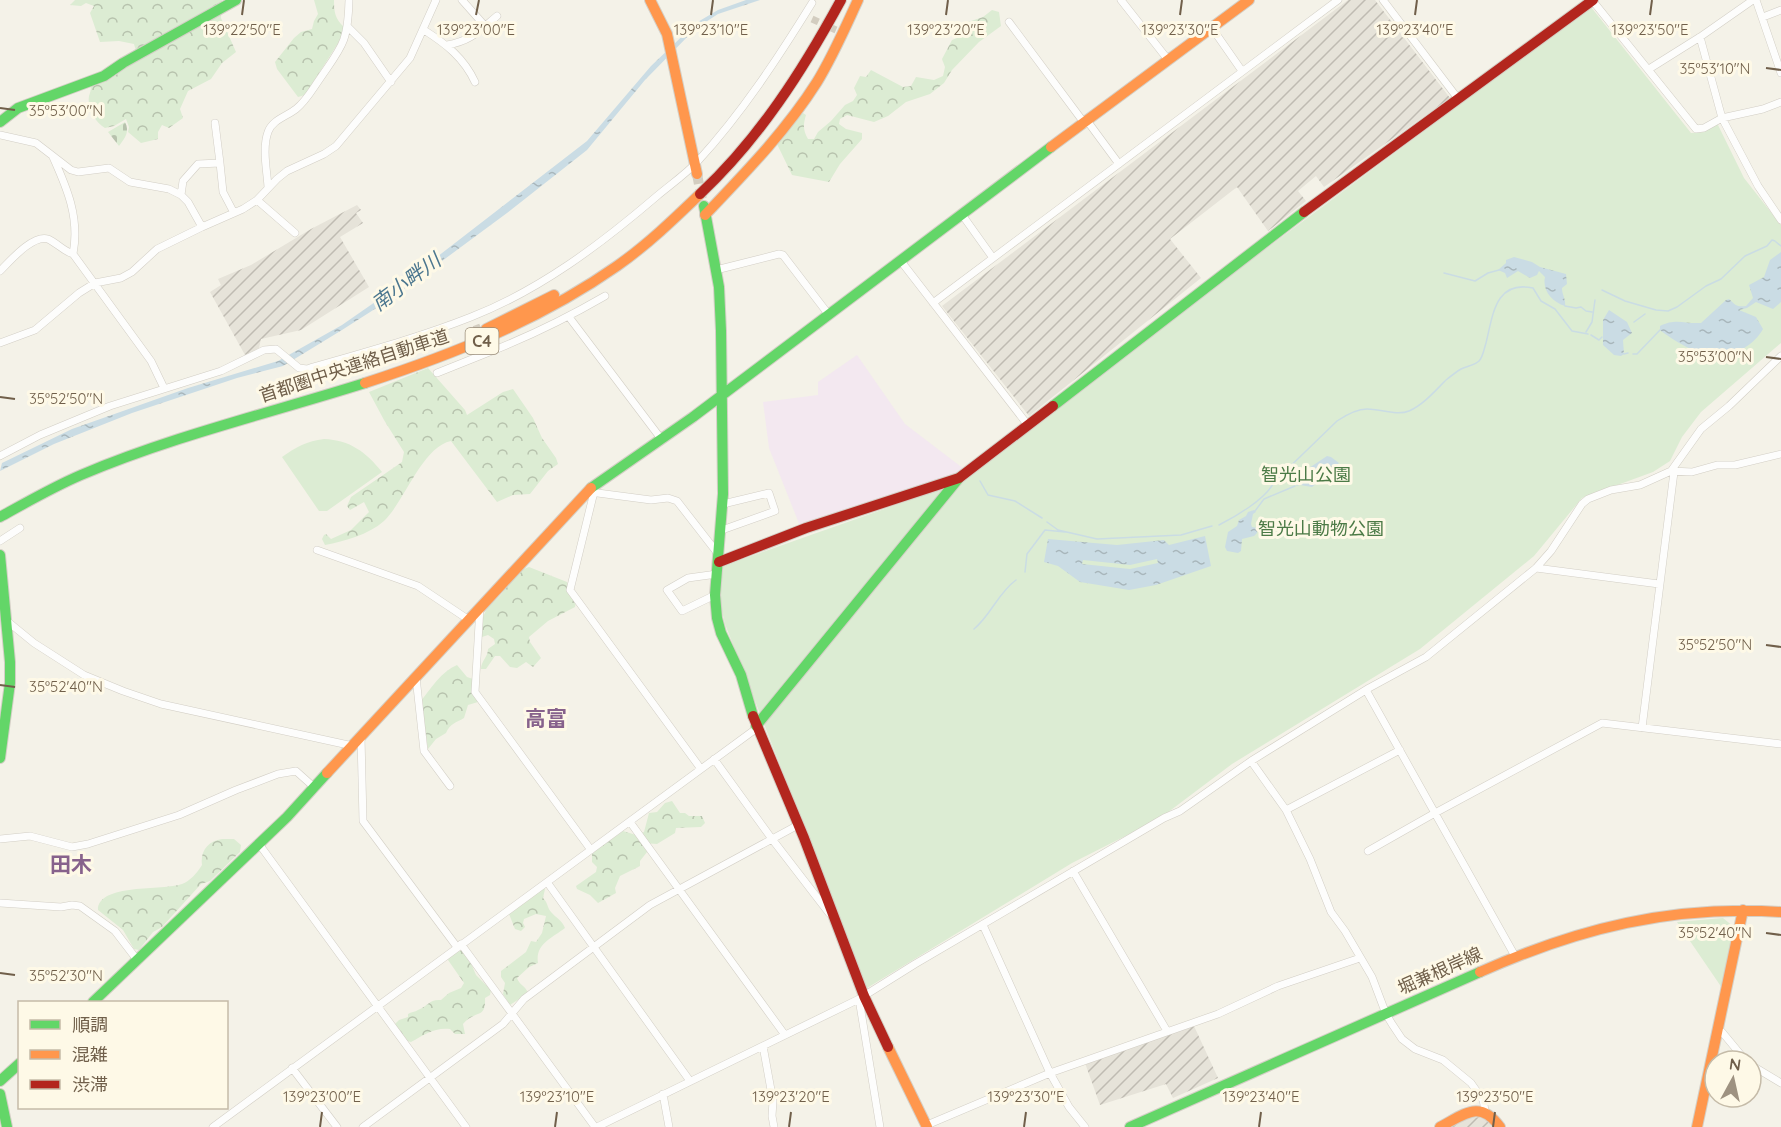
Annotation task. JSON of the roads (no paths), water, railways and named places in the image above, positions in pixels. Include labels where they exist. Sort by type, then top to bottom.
[{"type":"main road","points":[[0,122],[18,108],[104,76],[236,0]]},
{"type":"main road","points":[[650,0],[667,34],[696,169]]},
{"type":"main road","name":"首都圏中央連絡自動車道","points":[[3,509],[58,475],[150,438],[400,362],[453,343],[515,315],[576,282],[662,219],[717,166],[776,93],[806,46],[831,0]]},
{"type":"main road","name":"首都圏中央連絡自動車道","points":[[3,509],[145,450],[372,380],[456,351],[519,324],[590,284],[650,240],[723,173],[785,95],[815,50],[841,0]]},
{"type":"main road","points":[[858,0],[839,31],[830,59],[787,124],[750,169],[705,211],[716,270],[721,322],[723,504],[715,596],[719,627],[741,675],[756,727],[835,920],[861,997],[927,1126]]},
{"type":"main road","points":[[94,1001],[315,788],[480,607],[591,492],[1249,0]]},
{"type":"main road","points":[[756,727],[959,478],[1312,205],[1459,100],[1587,2]]},
{"type":"main road","points":[[719,559],[959,478]]},
{"type":"main road","points":[[0,555],[7,617],[10,683],[0,752]]},
{"type":"main road","points":[[1697,1127],[1743,910]]},
{"type":"main road","name":"堀兼根岸線","points":[[1130,1127],[1515,956],[1571,935],[1640,919],[1700,911],[1781,912]]},
{"type":"main road","points":[[0,1081],[18,1065]]},
{"type":"main road","points":[[0,1094],[6,1127]]},
{"type":"main road","points":[[1440,1127],[1472,1110],[1485,1110],[1491,1114],[1500,1127]]},
{"type":"street","points":[[268,187],[266,160],[268,131],[275,122],[305,100],[340,51],[348,27],[349,0]]},
{"type":"street","points":[[0,344],[35,330],[79,293],[96,284],[121,278],[132,272],[157,249],[257,200],[268,187],[288,171],[336,146],[410,58],[436,0]]},
{"type":"street","points":[[462,0],[484,26]]},
{"type":"street","points":[[1121,0],[1169,61]]},
{"type":"street","points":[[933,303],[1338,0]]},
{"type":"street","points":[[1383,0],[1459,100]]},
{"type":"street","points":[[1649,69],[1754,0],[1763,17],[1780,63],[1781,73]]},
{"type":"street","points":[[1587,2],[1649,69],[1696,129],[1704,128],[1722,118],[1763,109],[1781,102]]},
{"type":"street","points":[[0,456],[40,435],[110,406],[221,371],[264,350],[279,351],[297,366],[307,369],[409,339],[473,316],[549,277],[621,227],[696,169],[771,68],[812,3]]},
{"type":"street","points":[[1763,17],[1781,10]]},
{"type":"street","points":[[805,15],[812,19]]},
{"type":"street","points":[[447,45],[466,41],[475,36],[497,16]]},
{"type":"street","points":[[1009,22],[1119,164]]},
{"type":"street","points":[[348,27],[364,43],[391,82]]},
{"type":"street","points":[[1212,28],[1242,71]]},
{"type":"street","points":[[424,30],[447,45],[469,69],[475,82]]},
{"type":"street","points":[[1700,37],[1722,118],[1758,186],[1781,220]]},
{"type":"street","points":[[215,123],[223,192],[234,213]]},
{"type":"street","points":[[0,135],[36,143],[70,170],[78,172],[109,168],[130,182],[168,189],[181,195],[188,202],[202,227]]},
{"type":"street","points":[[53,157],[72,205],[75,245],[73,254]]},
{"type":"street","points":[[181,195],[183,181],[198,164],[220,163]]},
{"type":"street","points":[[257,200],[295,233]]},
{"type":"street","points":[[963,216],[993,258]]},
{"type":"street","points":[[0,271],[23,248],[42,238],[73,254],[151,362],[164,388]]},
{"type":"street","points":[[716,270],[779,254],[783,255],[830,315]]},
{"type":"street","points":[[900,260],[1027,424]]},
{"type":"street","points":[[437,373],[486,350],[569,317],[605,296]]},
{"type":"street","points":[[473,316],[476,325]]},
{"type":"street","points":[[569,317],[662,440]]},
{"type":"street","points":[[1642,728],[1673,471],[1701,429],[1729,406],[1781,356]]},
{"type":"street","points":[[361,737],[363,821],[511,1012],[596,1127],[861,997],[1073,871],[1180,811],[1251,761],[1366,690],[1426,657],[1536,568],[1551,551],[1577,510],[1588,500],[1611,490],[1640,486],[1673,471],[1692,472],[1717,465],[1735,465],[1781,454]]},
{"type":"street","points":[[701,768],[570,590],[591,492],[651,500],[668,498],[677,501],[719,559]]},
{"type":"street","points":[[722,530],[775,511],[769,493],[723,504]]},
{"type":"street","points":[[0,542],[20,528]]},
{"type":"street","points":[[317,550],[418,586],[469,620]]},
{"type":"street","points":[[1536,568],[1659,584]]},
{"type":"street","points":[[715,596],[682,611],[667,590],[688,578],[717,574]]},
{"type":"street","points":[[480,607],[475,692],[591,850]]},
{"type":"street","points":[[0,639],[7,617],[34,643],[84,675],[123,691],[161,704],[353,746]]},
{"type":"street","points":[[416,677],[424,750],[450,786]]},
{"type":"street","points":[[1366,690],[1515,956]]},
{"type":"street","points":[[1368,851],[1602,723],[1781,744]]},
{"type":"street","points":[[213,1127],[223,1124],[292,1068],[630,822],[756,727]]},
{"type":"street","points":[[1286,810],[1400,750]]},
{"type":"street","points":[[714,759],[835,920]]},
{"type":"street","points":[[1251,761],[1286,810],[1310,859],[1331,912],[1346,931],[1372,977],[1386,1014],[1402,1038],[1415,1049],[1443,1060],[1471,1083],[1483,1101],[1485,1110]]},
{"type":"street","points":[[0,839],[30,836],[72,847],[88,844],[179,815],[278,774],[296,771],[315,788]]},
{"type":"street","points":[[630,822],[785,1035]]},
{"type":"street","points":[[363,1127],[503,1024],[524,999],[650,905],[798,825]]},
{"type":"street","points":[[259,844],[466,1127]]},
{"type":"street","points":[[1073,871],[1167,1031]]},
{"type":"street","points":[[547,882],[690,1081]]},
{"type":"street","points":[[0,903],[61,908],[72,905],[80,906],[115,931],[138,961]]},
{"type":"street","points":[[982,925],[1050,1073],[1069,1107],[1085,1127]]},
{"type":"street","points":[[927,1126],[1050,1073],[1218,1014],[1278,986],[1360,958]]},
{"type":"street","points":[[861,997],[880,1127]]},
{"type":"street","points":[[1717,1031],[1722,1032],[1736,1049]]},
{"type":"street","points":[[763,1046],[773,1101],[774,1127]]},
{"type":"street","points":[[292,1068],[337,1127]]},
{"type":"street","points":[[1763,1072],[1781,1083]]},
{"type":"street","points":[[663,1094],[669,1127]]},
{"type":"water","name":"南小畔川","points":[[746,0],[760,0],[718,14],[695,29],[645,80],[587,150],[507,213],[392,298],[342,330],[283,366],[237,378],[132,413],[54,444],[0,471],[2,463],[72,429],[188,388],[278,361],[342,325],[411,277],[587,141],[651,66],[696,23],[718,10]]},
{"type":"water","points":[[1781,252],[1781,302],[1773,309],[1756,302],[1739,310],[1756,317],[1763,329],[1755,340],[1743,349],[1730,355],[1709,356],[1686,347],[1660,330],[1660,326],[1671,322],[1701,323],[1729,299],[1738,306],[1746,306],[1753,298],[1749,285],[1764,277],[1770,260]]},
{"type":"water","points":[[1514,257],[1566,274],[1567,284],[1562,288],[1565,306],[1556,302],[1549,295],[1544,282],[1545,277],[1539,271],[1537,275],[1530,278],[1518,271],[1507,278],[1505,273],[1498,270],[1506,263],[1506,260]]},
{"type":"water","points":[[1609,310],[1627,322],[1632,333],[1623,340],[1624,354],[1621,356],[1614,355],[1603,345],[1603,320]]},
{"type":"water","points":[[1327,456],[1339,463],[1326,473],[1323,471],[1319,476],[1321,480],[1312,487],[1300,485],[1303,472]]},
{"type":"water","points":[[1254,510],[1256,512],[1253,514],[1251,524],[1252,527],[1258,528],[1257,533],[1242,539],[1241,551],[1238,553],[1227,551],[1225,547],[1228,532],[1237,526],[1239,520],[1248,512]]},
{"type":"water","points":[[1205,536],[1211,566],[1156,585],[1129,590],[1080,582],[1058,566],[1044,562],[1048,539],[1117,545],[1164,540],[1169,545]],"holes":[[[1157,559],[1158,563],[1130,569],[1082,564],[1083,560],[1130,565]]]},
{"type":"waterway","points":[[1602,290],[1625,301],[1668,311],[1721,279],[1745,256],[1767,246],[1772,240],[1775,241]]},
{"type":"waterway","points":[[1776,242],[1781,246]]},
{"type":"waterway","points":[[1444,273],[1475,281],[1488,273],[1499,270]]},
{"type":"waterway","points":[[1446,380],[1480,359],[1494,311],[1503,295],[1511,289],[1533,288],[1541,301],[1555,309],[1572,331],[1588,334]]},
{"type":"waterway","points":[[1586,332],[1592,322],[1595,300]]},
{"type":"waterway","points":[[1565,306],[1581,307],[1592,312]]},
{"type":"waterway","points":[[1634,322],[1645,314]]},
{"type":"waterway","points":[[1633,354],[1637,354],[1660,330]]},
{"type":"waterway","points":[[1591,335],[1599,340],[1602,337]]},
{"type":"waterway","points":[[1624,354],[1628,353]]},
{"type":"waterway","points":[[1274,482],[1337,421],[1363,409],[1399,413],[1409,411],[1424,402],[1445,381]]},
{"type":"waterway","points":[[980,481],[988,495],[1015,501],[1042,518]]},
{"type":"waterway","points":[[1219,525],[1256,502],[1273,484]]},
{"type":"waterway","points":[[1255,511],[1264,499],[1295,486]]},
{"type":"waterway","points":[[1047,522],[1058,530],[1097,539],[1181,535],[1212,526]]},
{"type":"waterway","points":[[1025,572],[1027,554],[1045,530],[1065,532]]},
{"type":"waterway","points":[[974,629],[1004,591],[1016,580]]},
{"type":"tunnel","points":[[812,19],[836,30]]},
{"type":"tunnel","points":[[697,174],[702,200]]},
{"type":"tunnel","points":[[476,325],[483,342]]},
{"type":"district","name":"高富","points":[[546,719]]},
{"type":"district","name":"田木","points":[[71,865]]},
{"type":"park label","name":"智光山公園","points":[[1306,475]]},
{"type":"park label","name":"智光山動物公園","points":[[1321,529]]}]
